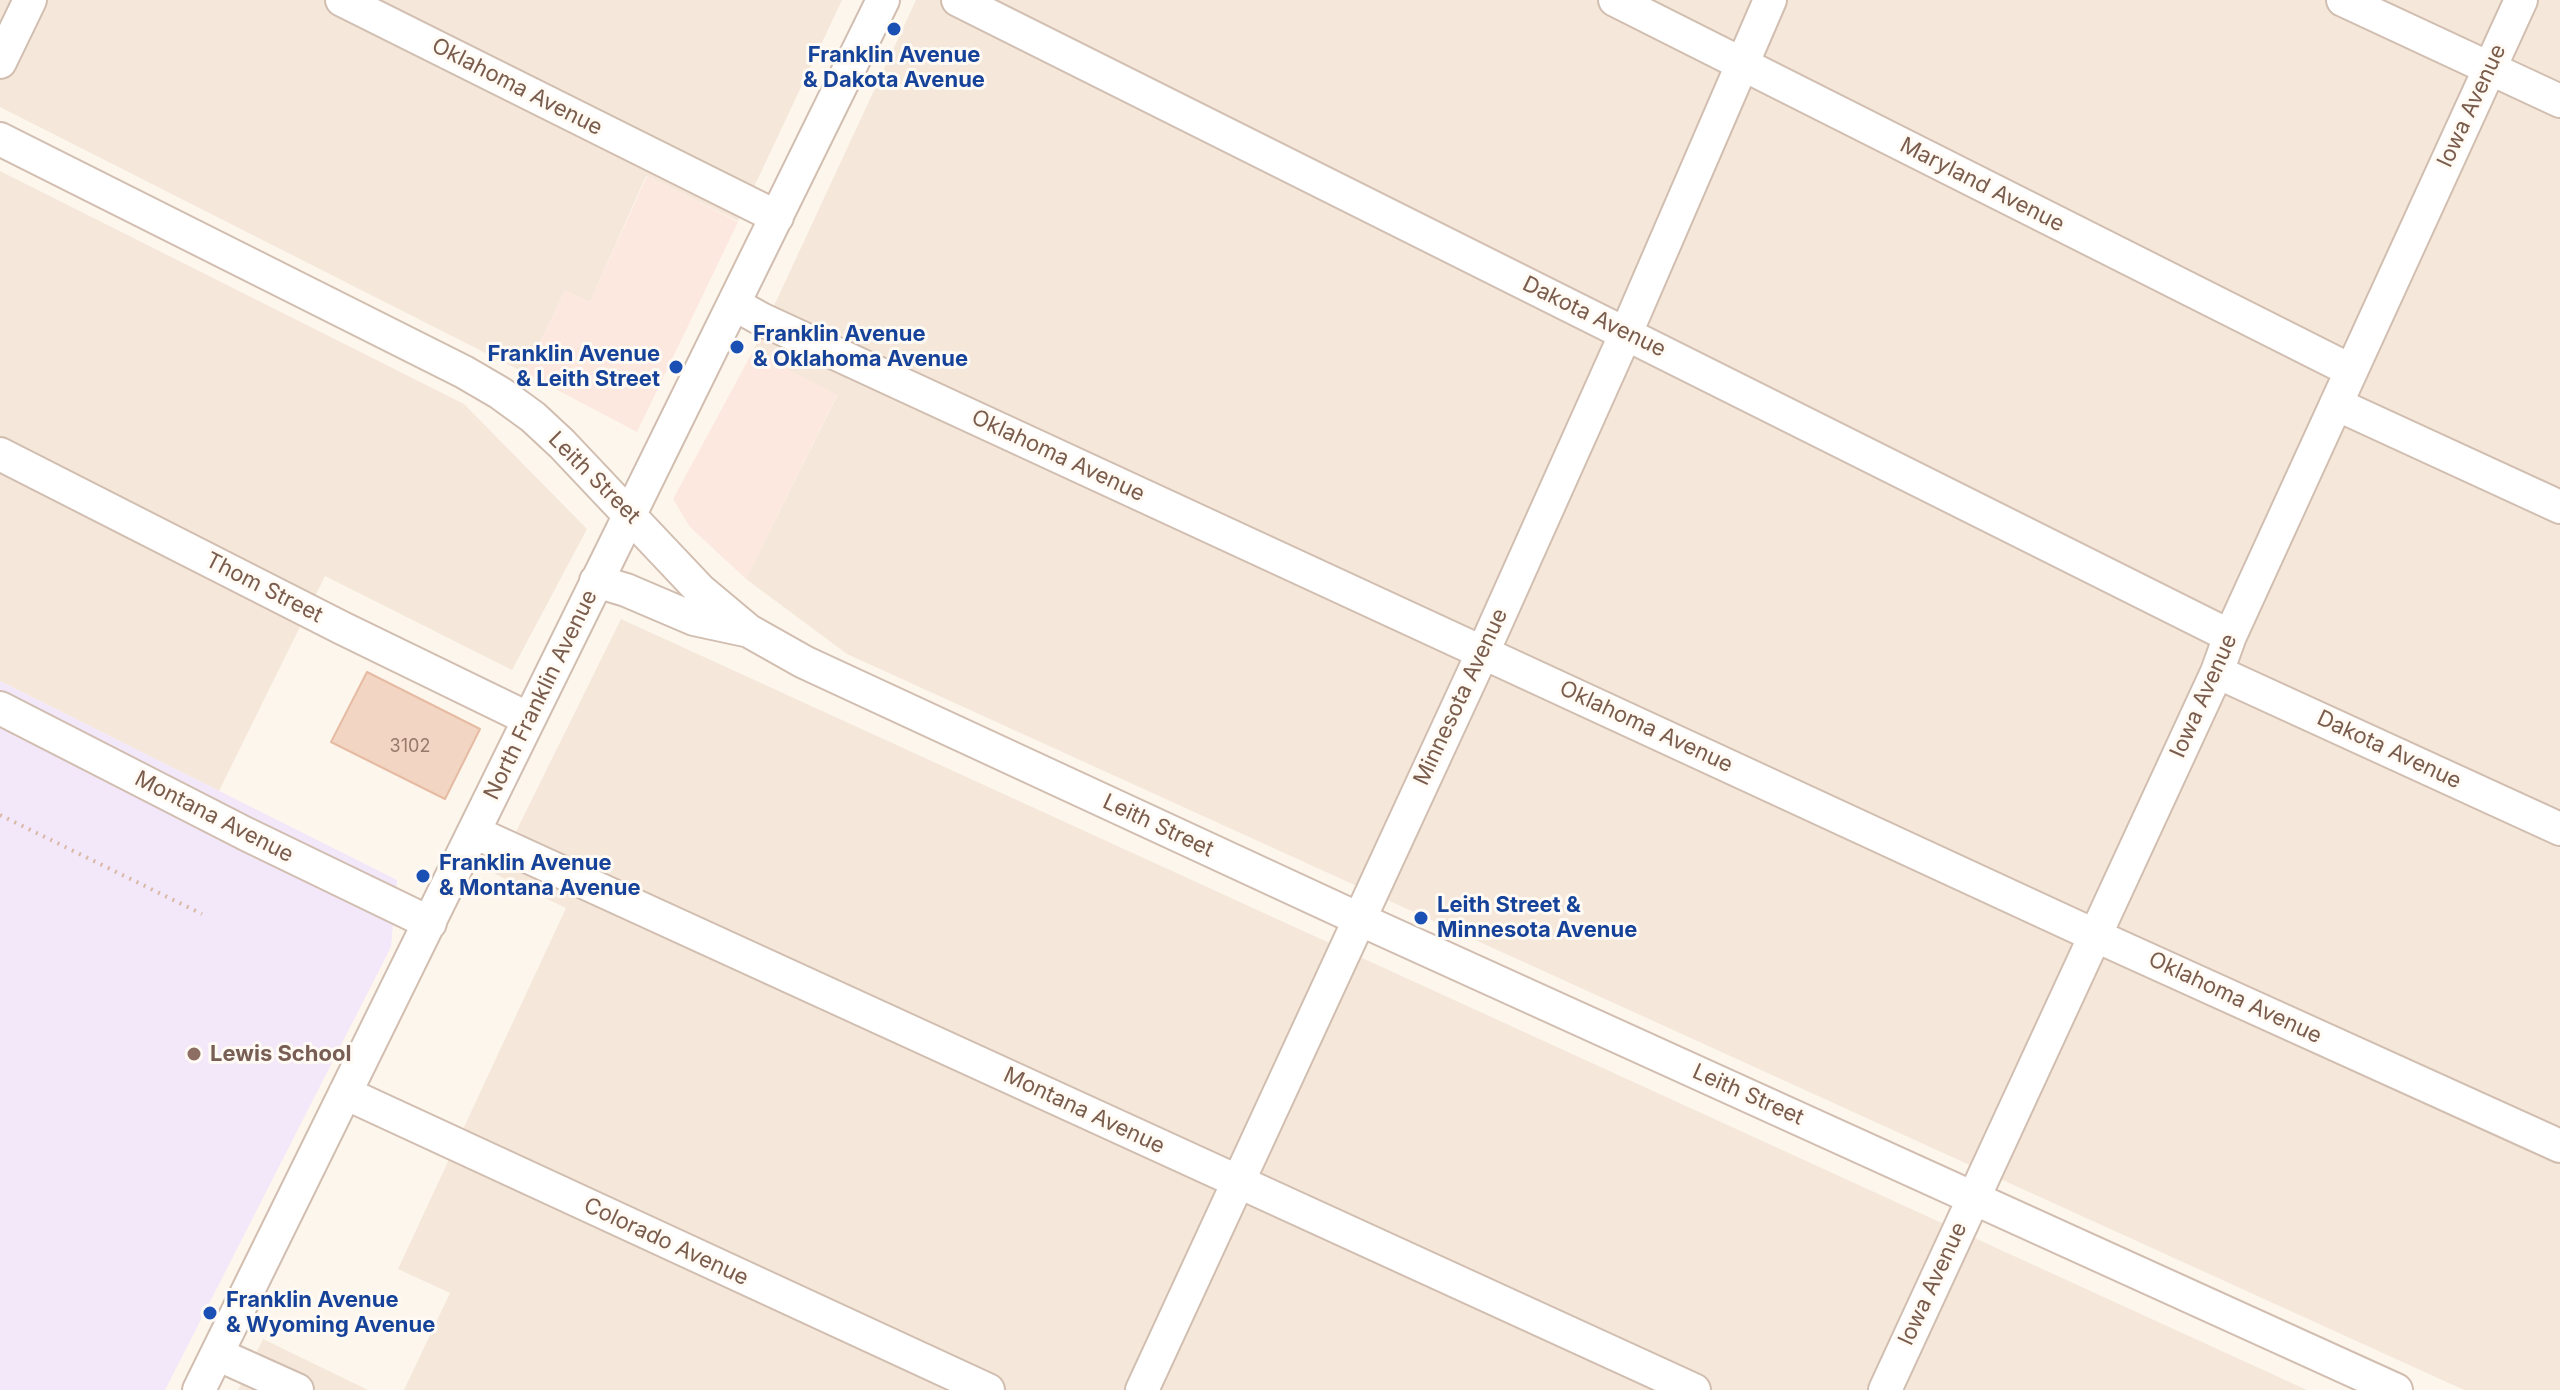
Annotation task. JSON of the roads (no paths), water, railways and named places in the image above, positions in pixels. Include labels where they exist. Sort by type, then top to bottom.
[{"type":"street","points":[[0,62],[30,0]]},
{"type":"street","name":"Oklahoma Avenue","points":[[342,0],[777,217]]},
{"type":"street","name":"North Franklin Avenue","points":[[199,1390],[883,0]]},
{"type":"street","name":"Dakota Avenue","points":[[958,0],[2230,636]]},
{"type":"street","name":"Maryland Avenue","points":[[1615,0],[2350,370]]},
{"type":"street","name":"Minnesota Avenue","points":[[1142,1390],[1483,652],[1770,0]]},
{"type":"street","points":[[2343,0],[2560,101]]},
{"type":"street","name":"Iowa Avenue","points":[[1885,1390],[2217,672],[2230,636],[2350,370],[2521,0]]},
{"type":"street","name":"Leith Street","points":[[0,139],[488,386],[533,417],[700,590],[749,631],[804,662],[1359,919],[2396,1390]]},
{"type":"street","name":"Oklahoma Avenue","points":[[734,304],[2094,935],[2560,1146]]},
{"type":"street","points":[[2336,404],[2560,507]]},
{"type":"street","name":"Thom Street","points":[[0,454],[529,719]]},
{"type":"street","points":[[596,581],[626,590],[694,619],[749,631]]},
{"type":"street","name":"Dakota Avenue","points":[[2217,672],[2560,829]]},
{"type":"street","name":"Montana Avenue","points":[[0,708],[246,834],[430,923]]},
{"type":"street","name":"Montana Avenue","points":[[474,832],[1694,1390]]},
{"type":"street","name":"Colorado Avenue","points":[[345,1093],[988,1390]]},
{"type":"street","points":[[217,1354],[297,1390]]},
{"type":"place","name":"Franklin Avenue & Dakota Avenue","points":[[894,29]]},
{"type":"place","name":"Franklin Avenue & Oklahoma Avenue","points":[[737,347]]},
{"type":"place","name":"Franklin Avenue & Leith Street","points":[[676,367]]},
{"type":"place","name":"Franklin Avenue & Montana Avenue","points":[[423,876]]},
{"type":"place","name":"Leith Street & Minnesota Avenue","points":[[1421,918]]},
{"type":"place","name":"Lewis School","points":[[194,1054]]},
{"type":"place","name":"Franklin Avenue & Wyoming Avenue","points":[[210,1313]]}]
